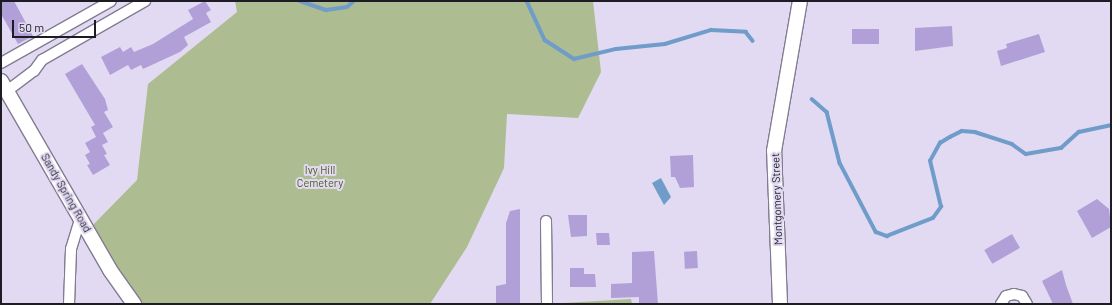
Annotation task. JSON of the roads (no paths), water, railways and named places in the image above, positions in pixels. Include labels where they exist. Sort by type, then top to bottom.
[{"type":"street","points":[[1,63],[111,1]]},
{"type":"street","points":[[4,86],[34,71],[42,60],[145,1]]},
{"type":"street","name":"Montgomery Street","points":[[780,304],[774,151],[800,1]]},
{"type":"street","name":"Sandy Spring Road","points":[[4,86],[81,216],[110,270],[134,304]]},
{"type":"street","points":[[69,304],[71,249],[81,216]]},
{"type":"street","points":[[546,221],[547,304]]},
{"type":"street","points":[[1001,304],[1006,296],[1014,294],[1022,296],[1027,304]]},
{"type":"water","points":[[661,178],[671,197],[664,205],[652,183]]},
{"type":"waterway","points":[[300,1],[326,10],[347,7],[354,1]]},
{"type":"waterway","points":[[527,1],[545,40],[574,59],[616,49],[665,44],[711,30],[746,32],[753,41]]},
{"type":"waterway","points":[[812,99],[827,112],[840,163],[876,232],[887,236],[933,218],[941,207],[930,161],[940,143],[962,131],[975,132],[1012,144],[1026,154],[1061,148],[1079,132],[1111,125]]},
{"type":"park label","name":"Ivy Hill Cemetery","points":[[320,177]]}]
